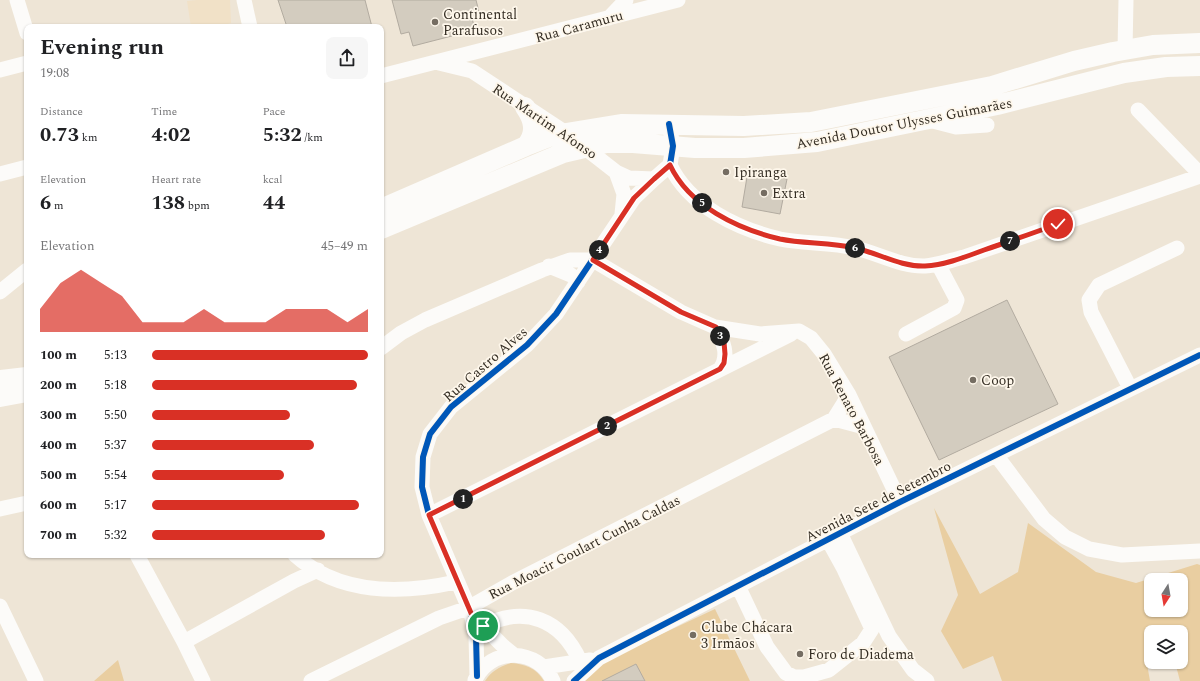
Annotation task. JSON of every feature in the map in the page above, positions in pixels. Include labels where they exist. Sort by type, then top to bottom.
[{"type":"main road","name":"Avenida Doutor Ulysses Guimarães","points":[[384,207],[548,137],[566,133],[621,124],[759,126],[811,122],[992,86],[1074,61],[1125,50],[1153,45],[1200,43]]},
{"type":"main road","points":[[1166,67],[1200,58]]},
{"type":"main road","name":"Avenida Doutor Ulysses Guimarães","points":[[384,228],[563,153],[585,147],[606,143],[695,148],[737,148],[781,146],[817,142],[997,105],[1124,73],[1166,67],[1200,66]]},
{"type":"main road","points":[[525,107],[531,116],[534,126],[532,137],[526,146]]},
{"type":"main road","points":[[0,380],[24,377]]},
{"type":"main road","points":[[0,397],[24,393]]},
{"type":"street","points":[[17,0],[24,24]]},
{"type":"street","points":[[244,0],[249,24]]},
{"type":"street","points":[[608,18],[626,0]]},
{"type":"street","name":"Rua Caramuru","points":[[384,75],[678,0]]},
{"type":"street","points":[[1125,50],[1126,0]]},
{"type":"street","points":[[472,71],[481,51]]},
{"type":"street","name":"Rua Martim Afonso","points":[[436,62],[472,71],[566,133],[616,172],[629,178],[654,179]]},
{"type":"street","points":[[0,70],[24,64]]},
{"type":"street","points":[[669,124],[673,146],[670,165],[675,176],[688,193],[730,221],[757,232],[788,240],[856,248],[910,265],[925,266],[964,257],[1200,175],[1138,110]]},
{"type":"street","points":[[929,120],[956,127],[986,125]]},
{"type":"street","name":"Rua Castro Alves","points":[[514,655],[483,626],[470,610],[456,582],[429,515],[422,487],[424,457],[430,434],[451,408],[527,345],[556,314],[634,198],[670,165]]},
{"type":"street","points":[[0,174],[24,168]]},
{"type":"street","name":"Rua Castro Alves","points":[[616,172],[624,194],[622,215]]},
{"type":"street","points":[[1130,388],[1091,312],[1089,300],[1099,285],[1177,248]]},
{"type":"street","points":[[384,346],[401,333],[425,320],[549,266],[570,260],[593,260],[681,312],[716,327],[760,334],[798,331]]},
{"type":"street","points":[[906,334],[954,308],[957,300],[938,264]]},
{"type":"street","points":[[549,266],[571,275],[578,282]]},
{"type":"street","points":[[0,292],[24,272]]},
{"type":"street","points":[[716,327],[724,342],[724,363],[720,369]]},
{"type":"street","points":[[429,515],[798,331]]},
{"type":"street","name":"Rua Renato Barbosa","points":[[798,331],[817,343],[849,395],[900,502]]},
{"type":"street","name":"Avenida Sete de Setembro","points":[[574,681],[599,658],[900,502],[1200,355]]},
{"type":"street","points":[[849,395],[834,419],[864,428]]},
{"type":"street","name":"Rua Moacir Goulart Cunha Caldas","points":[[311,681],[439,618],[470,610],[512,583],[834,419]]},
{"type":"street","points":[[996,454],[1044,520],[1065,537],[1089,549],[1122,554],[1200,551]]},
{"type":"street","points":[[0,508],[24,504]]},
{"type":"street","points":[[738,586],[768,647],[786,673],[794,677],[799,677],[829,670],[863,643],[872,629],[844,569],[834,536]]},
{"type":"street","points":[[834,536],[889,636],[913,670],[927,681]]},
{"type":"street","points":[[139,558],[184,642],[203,681]]},
{"type":"street","points":[[297,558],[304,564],[344,583],[374,589],[407,590],[456,582]]},
{"type":"street","points":[[184,642],[294,581],[318,570]]},
{"type":"street","points":[[0,606],[36,681]]},
{"type":"street","name":"Rua Castro Alves","points":[[470,610],[476,636],[476,678]]},
{"type":"street","points":[[483,626],[495,620],[521,616],[547,622],[568,638],[580,661]]},
{"type":"street","points":[[476,678],[484,667],[493,660],[503,656],[514,655],[525,656],[536,660],[544,667],[553,681]]},
{"type":"street","name":"Avenida Sete de Setembro","points":[[544,667],[599,658]]},
{"type":"shaded area","points":[[230,0],[231,23],[191,24],[187,1]]},
{"type":"shaded area","points":[[934,508],[980,594],[1018,572],[1028,523],[1096,572],[1136,583],[1144,581],[1144,617],[1188,617],[1188,573],[1168,573],[1197,564],[1200,565],[1200,681],[1180,681],[1177,669],[1188,669],[1188,625],[1144,625],[1144,669],[1148,669],[1150,681],[1002,681],[993,656],[963,669],[941,631],[958,595]]},
{"type":"shaded area","name":"Clube Chácara 3 Irmãos","points":[[715,609],[750,681],[581,681],[602,662]]},
{"type":"shaded area","points":[[118,660],[124,681],[94,681]]},
{"type":"shaded area","points":[[511,663],[521,664],[534,670],[544,681],[485,681],[496,670]]},
{"type":"building","points":[[278,0],[365,0],[371,24],[286,24]]},
{"type":"building","name":"Continental Parafusos","points":[[392,0],[476,0],[479,12],[471,14],[475,30],[413,46],[409,32],[401,34]]},
{"type":"building","name":"Extra","points":[[748,171],[787,179],[780,214],[742,207]]},
{"type":"building","name":"Coop","points":[[1007,300],[1058,404],[939,460],[889,357]]},
{"type":"building","points":[[636,664],[645,681],[602,681]]},
{"type":"cycle path","points":[[477,676],[476,636],[471,613],[429,515],[422,487],[423,457],[430,434],[451,407],[527,345],[556,314],[634,198],[670,165],[673,146],[669,124]]},
{"type":"cycle path","points":[[574,681],[599,658],[900,502],[1200,355]]},
{"type":"place","name":"Continental Parafusos","points":[[435,22]]},
{"type":"place","name":"Ipiranga","points":[[726,172]]},
{"type":"place","name":"Extra","points":[[764,193]]},
{"type":"place","name":"Coop","points":[[973,380]]},
{"type":"place","name":"Clube Chácara 3 Irmãos","points":[[693,635]]},
{"type":"place","name":"Foro de Diadema","points":[[800,654]]},
{"type":"route","points":[[483,626],[471,613],[456,582],[429,515],[720,369],[724,363],[724,342],[716,327],[681,312],[593,260],[634,198],[670,165],[675,176],[688,193],[705,206],[730,221],[757,232],[780,239],[834,244],[856,248],[910,265],[925,266],[964,257],[1058,224]]}]
